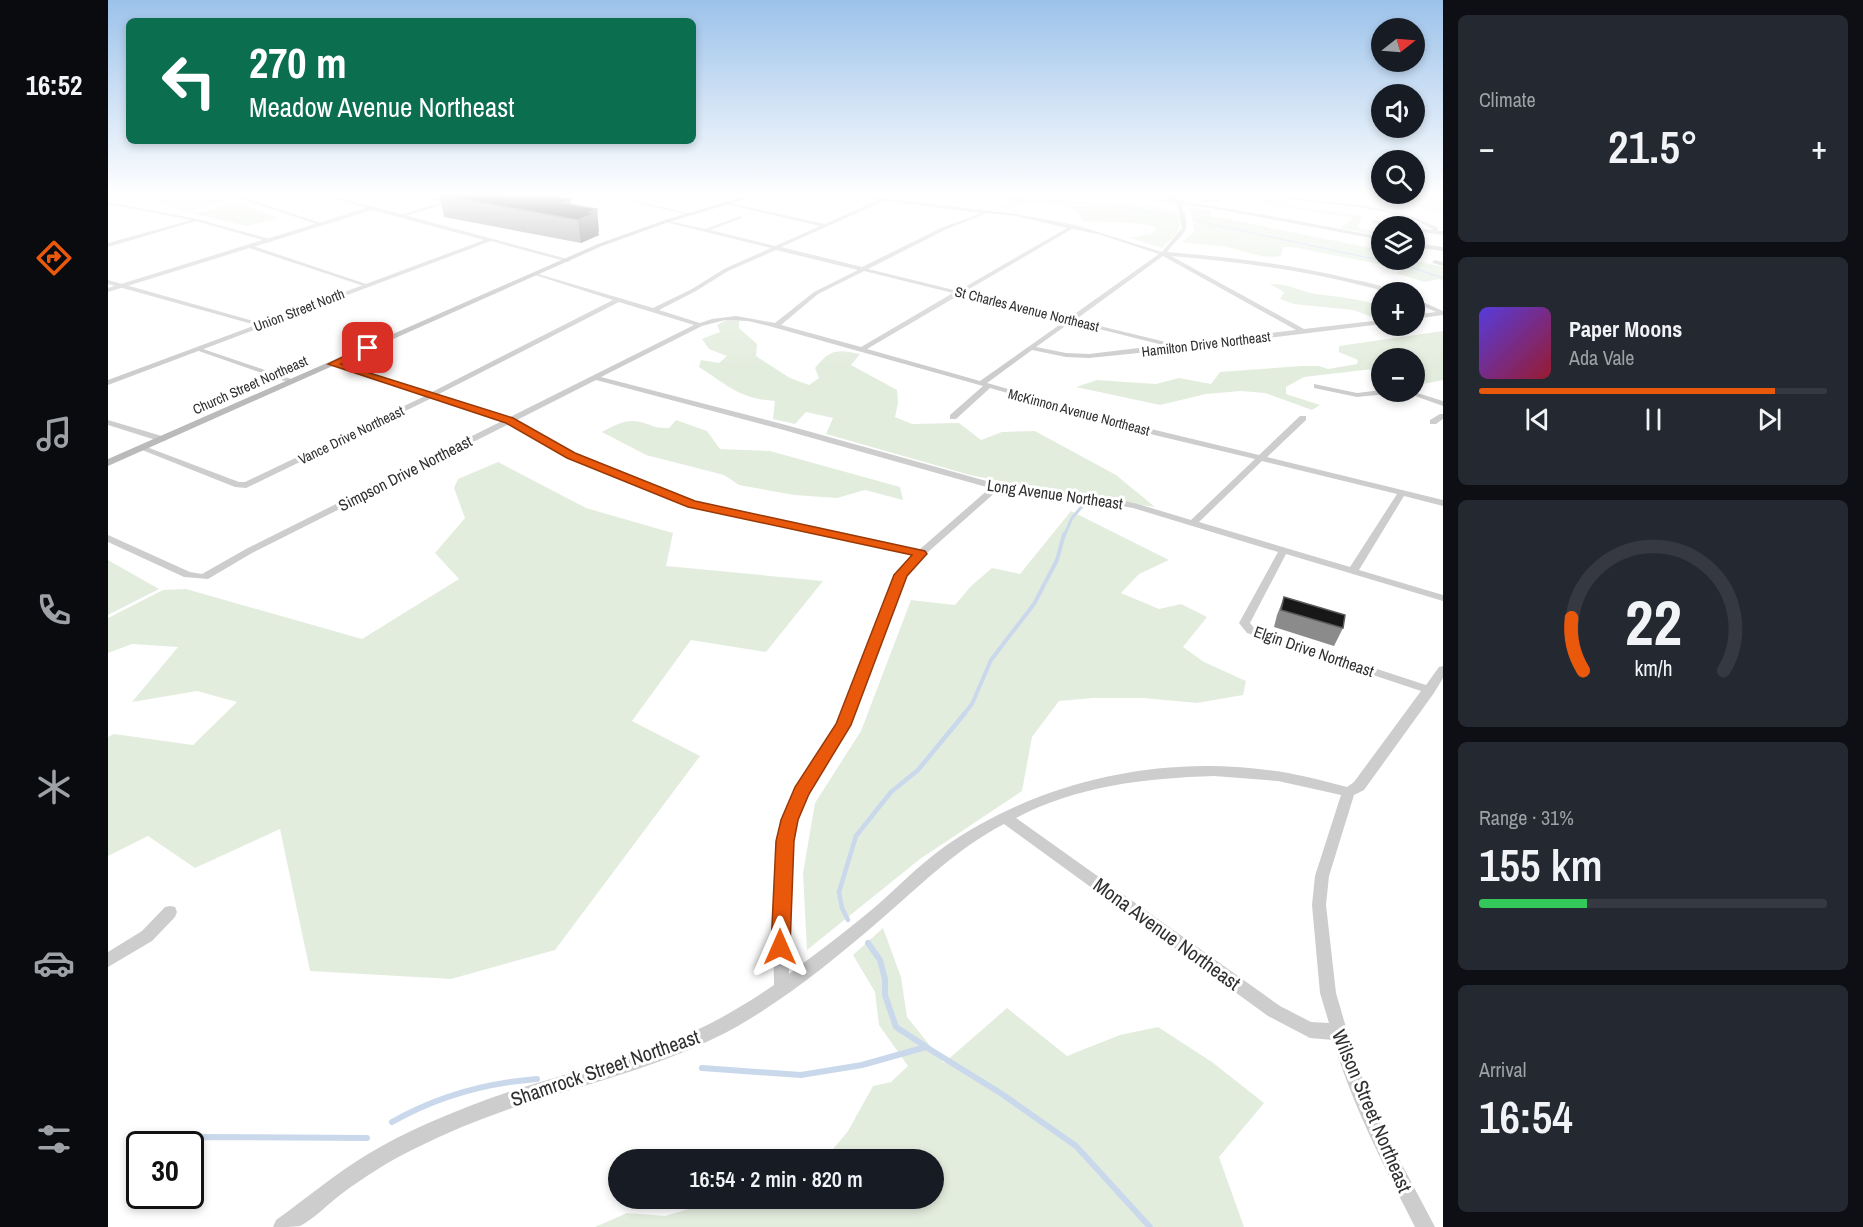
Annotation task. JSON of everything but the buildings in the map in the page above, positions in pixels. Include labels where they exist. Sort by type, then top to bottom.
[{"type":"main road","name":"Church Street Northeast","points":[[108,463],[587,251]]},
{"type":"street","points":[[108,290],[231,251]]},
{"type":"street","points":[[264,251],[366,285]]},
{"type":"street","name":"Union Street North","points":[[108,383],[458,251]]},
{"type":"street","points":[[536,251],[568,260]]},
{"type":"street","points":[[654,309],[694,290],[726,270],[768,251]]},
{"type":"street","name":"St Charles Avenue Northeast","points":[[796,251],[1178,347]]},
{"type":"street","points":[[776,326],[816,293],[898,251]]},
{"type":"street","points":[[861,350],[1031,251]]},
{"type":"street","points":[[1154,251],[1300,271],[1371,286]]},
{"type":"street","points":[[953,417],[984,386],[1030,348],[1166,251]]},
{"type":"street","points":[[1163,254],[1305,332]]},
{"type":"street","points":[[1435,262],[1443,264]]},
{"type":"street","name":"McKinnon Avenue Northeast","points":[[537,274],[700,325],[717,318]]},
{"type":"street","points":[[108,282],[262,325]]},
{"type":"street","name":"Vance Drive Northeast","points":[[141,448],[238,485],[246,485],[432,395],[619,299]]},
{"type":"street","points":[[1425,305],[1443,313]]},
{"type":"street","points":[[1425,316],[1443,313]]},
{"type":"street","name":"McKinnon Avenue Northeast","points":[[679,317],[742,318],[776,326],[984,386],[1260,459],[1443,503]]},
{"type":"street","name":"Hamilton Drive Northeast","points":[[1030,348],[1066,355],[1089,356],[1371,323]]},
{"type":"street","name":"Simpson Drive Northeast","points":[[108,538],[188,575],[204,577],[249,551],[700,325]]},
{"type":"street","points":[[198,349],[293,381]]},
{"type":"street","points":[[333,364],[510,421],[571,456],[692,504],[920,554]]},
{"type":"street","name":"Long Avenue Northeast","points":[[596,378],[996,487],[1027,493],[1105,500],[1443,598]]},
{"type":"street","points":[[1317,386],[1357,395],[1371,394]]},
{"type":"street","points":[[1425,398],[1443,404]]},
{"type":"street","points":[[1433,422],[1443,416]]},
{"type":"street","points":[[1193,524],[1303,418]]},
{"type":"street","points":[[108,422],[162,439]]},
{"type":"street","points":[[782,988],[780,925],[785,841],[801,792],[843,725],[901,575],[920,554],[996,487]]},
{"type":"street","points":[[1353,572],[1402,493]]},
{"type":"street","name":"Elgin Drive Northeast","points":[[1283,551],[1244,623],[1251,631],[1438,680]]},
{"type":"street","name":"Wilson Street Northeast","points":[[1425,1227],[1383,1146],[1349,1066],[1328,993],[1319,905],[1322,876],[1348,792],[1359,786],[1438,680]]},
{"type":"street","name":"Shamrock Street Northeast","points":[[283,1227],[389,1152],[457,1120],[689,1042],[728,1023],[782,988],[871,919],[947,853],[985,827],[1066,791],[1140,775],[1183,772],[1257,773],[1348,792]]},
{"type":"street","name":"Mona Avenue Northeast","points":[[1005,817],[1274,1011],[1310,1030],[1338,1032]]},
{"type":"street","points":[[108,960],[147,936],[170,912]]},
{"type":"green space","points":[[1243,251],[1282,251],[1281,256],[1270,257]]},
{"type":"green space","points":[[1314,251],[1371,251],[1371,263]]},
{"type":"green space","points":[[1425,263],[1443,267],[1443,281],[1439,279],[1424,282],[1396,273],[1402,270],[1425,270]]},
{"type":"green space","points":[[1270,284],[1371,303],[1371,317],[1353,310],[1294,304],[1280,299],[1284,292]]},
{"type":"green space","points":[[726,320],[739,321],[739,328],[757,344],[756,356],[790,378],[809,385],[819,378],[815,368],[825,357],[840,351],[860,354],[851,365],[897,390],[898,403],[895,417],[912,424],[959,423],[981,440],[1002,432],[1035,431],[1116,475],[1155,507],[970,475],[826,434],[833,418],[806,412],[795,424],[773,419],[775,401],[743,394],[699,367],[701,360],[719,363],[727,356],[709,349],[702,339],[720,332],[717,325]]},
{"type":"green space","points":[[1443,331],[1443,380],[1425,384],[1425,348],[1371,348],[1371,369],[1304,377],[1286,387],[1286,394],[1320,405],[1312,410],[1265,393],[1241,391],[1206,394],[1160,405],[1076,387],[1097,380],[1156,384],[1179,378],[1211,384],[1220,372],[1302,366],[1319,366],[1328,369],[1357,364],[1358,360],[1339,352],[1339,346],[1408,336],[1425,336],[1425,334]]},
{"type":"green space","points":[[676,420],[707,431],[720,449],[770,451],[900,487],[903,500],[865,490],[837,498],[794,495],[739,485],[724,475],[646,455],[602,432],[630,421],[669,428]]},
{"type":"green space","points":[[498,462],[586,508],[673,533],[666,566],[823,581],[766,652],[691,640],[632,721],[700,756],[555,950],[451,979],[310,971],[280,829],[195,868],[148,836],[108,856],[108,737],[114,734],[193,745],[237,702],[197,691],[132,702],[178,647],[132,644],[108,653],[108,618],[163,590],[186,589],[362,639],[459,579],[435,553],[465,518],[454,488],[458,479]]},
{"type":"green space","points":[[1071,511],[1169,560],[1139,574],[1121,593],[1159,609],[1181,604],[1207,617],[1183,647],[1204,662],[1246,681],[1243,695],[1197,703],[1143,698],[1059,701],[1032,737],[1022,791],[920,859],[807,950],[803,873],[815,803],[861,731],[911,600],[955,605],[971,586],[992,568],[1020,574]]},
{"type":"green space","points":[[108,560],[159,589],[108,615]]},
{"type":"green space","points":[[883,928],[901,977],[907,1017],[944,1063],[1007,1008],[1067,1056],[1120,1035],[1158,1027],[1212,1062],[1264,1103],[1219,1157],[1244,1227],[595,1227],[627,1213],[665,1216],[689,1209],[944,1209],[944,1149],[833,1149],[848,1131],[873,1086],[891,1082],[908,1066],[879,1025],[875,992],[853,955]]},
{"type":"waterway","points":[[1338,251],[1407,266],[1443,278]]},
{"type":"waterway","points":[[1064,536],[1072,518],[1084,504]]},
{"type":"waterway","points":[[963,715],[972,704],[991,660],[1034,604],[1057,560],[1064,534]]},
{"type":"waterway","points":[[848,920],[842,908],[839,892],[856,836],[891,792],[918,770],[965,713]]},
{"type":"waterway","points":[[868,943],[880,960],[885,979],[885,995],[896,1027],[925,1046]]},
{"type":"waterway","points":[[702,1068],[801,1075],[862,1065],[926,1047],[1002,1094],[1076,1146],[1150,1227]]},
{"type":"waterway","points":[[392,1122],[427,1105],[462,1092],[537,1079]]},
{"type":"waterway","points":[[204,1137],[367,1138]]},
{"type":"route","points":[[368,348],[333,364],[510,421],[571,456],[692,504],[920,554],[901,575],[843,725],[801,792],[790,820],[785,841],[780,947]]}]
